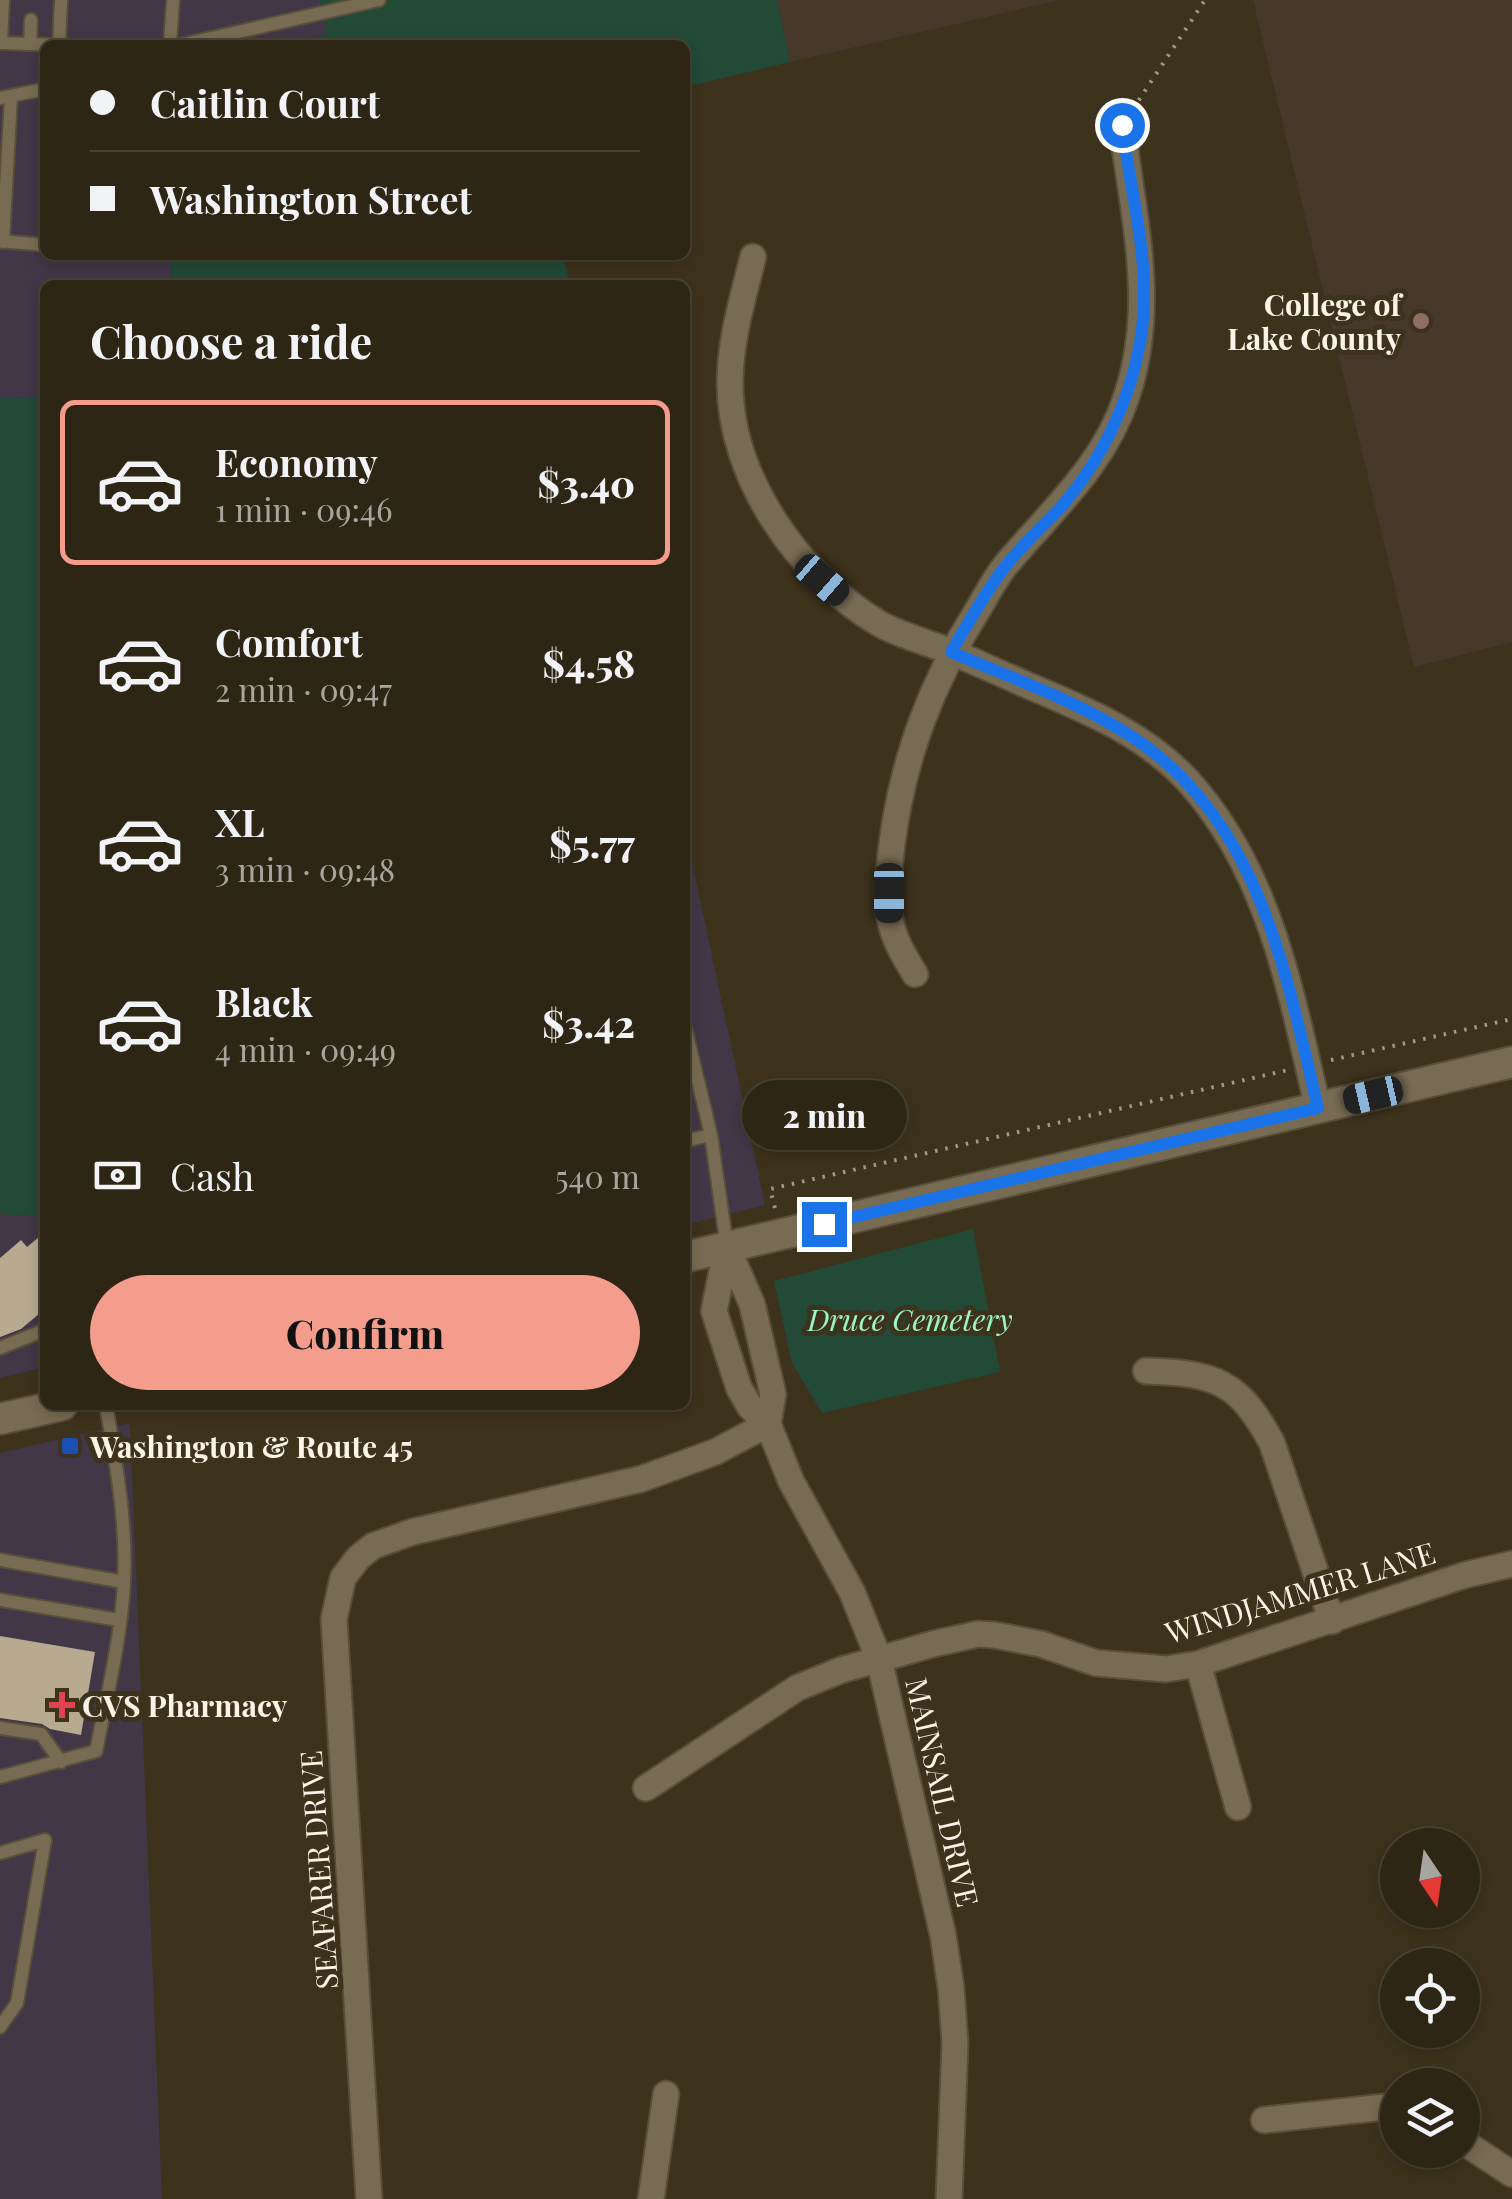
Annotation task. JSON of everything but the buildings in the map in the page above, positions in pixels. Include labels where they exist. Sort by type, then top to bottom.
[{"type":"main road","points":[[690,1256],[1512,1062]]},
{"type":"main road","points":[[0,1419],[40,1410]]},
{"type":"street","points":[[914,974],[896,940],[889,916],[889,870],[897,808],[928,700],[951,652],[1004,568],[1063,504],[1088,470],[1127,396],[1138,353],[1144,302],[1142,257],[1122,125]]},
{"type":"street","points":[[753,257],[733,339],[730,386],[748,470],[783,532],[822,580],[884,626],[1091,712],[1144,745],[1187,780],[1238,851],[1260,894],[1318,1108]]},
{"type":"street","name":"MAINSAIL DRIVE","points":[[727,1247],[752,1304],[773,1394],[768,1424]]},
{"type":"street","name":"MAINSAIL DRIVE","points":[[727,1247],[714,1311],[739,1388],[750,1407],[768,1424],[791,1481],[859,1607],[878,1659],[943,1934],[955,2042],[948,2199]]},
{"type":"street","points":[[1146,1371],[1188,1372],[1222,1384],[1243,1398],[1258,1416],[1272,1444],[1332,1621]]},
{"type":"street","name":"SEAFARER DRIVE","points":[[369,2199],[334,1619],[335,1573],[373,1546],[412,1532],[641,1480],[715,1452],[768,1424]]},
{"type":"street","name":"WINDJAMMER LANE","points":[[646,1788],[758,1712],[815,1680],[878,1659],[978,1634],[1041,1644],[1096,1663],[1166,1669],[1198,1664],[1465,1575],[1512,1564]]},
{"type":"street","points":[[1198,1664],[1238,1807]]},
{"type":"street","points":[[650,2199],[666,2094]]},
{"type":"street","points":[[1264,2120],[1380,2107]]},
{"type":"street","points":[[1480,2153],[1512,2174]]},
{"type":"lane","points":[[3,0],[1,43],[40,44]]},
{"type":"lane","points":[[59,40],[62,0]]},
{"type":"lane","points":[[170,40],[174,0]]},
{"type":"lane","points":[[202,40],[379,0]]},
{"type":"lane","points":[[30,20],[30,44]]},
{"type":"lane","points":[[40,90],[6,97],[2,241],[40,245]]},
{"type":"lane","points":[[690,1048],[711,1135],[727,1247]]},
{"type":"lane","points":[[690,1140],[711,1135]]},
{"type":"lane","points":[[0,1348],[40,1332]]},
{"type":"lane","points":[[0,1778],[96,1751],[124,1582],[121,1488],[107,1410]]},
{"type":"lane","points":[[0,1560],[124,1582]]},
{"type":"lane","points":[[0,1600],[119,1620]]},
{"type":"lane","points":[[0,1728],[42,1734],[60,1762]]},
{"type":"lane","points":[[0,1853],[45,1840],[17,2003],[0,2027]]},
{"type":"path","points":[[1122,125],[1205,0]]},
{"type":"path","points":[[773,1200],[770,1190],[1512,1019]]},
{"type":"shaded area","points":[[0,0],[320,0],[327,34],[301,40],[40,40],[40,260],[172,260],[171,280],[40,280],[40,397],[0,398]]},
{"type":"shaded area","points":[[777,0],[1060,0],[790,62]]},
{"type":"shaded area","name":"College of Lake County","points":[[1253,0],[1512,0],[1512,642],[1414,667]]},
{"type":"shaded area","points":[[690,852],[765,1205],[690,1224]]},
{"type":"shaded area","points":[[0,1214],[40,1217],[40,1368],[0,1378]]},
{"type":"shaded area","points":[[130,1423],[162,2199],[0,2199],[0,1453]]},
{"type":"green space","points":[[320,0],[777,0],[790,62],[690,86],[690,40],[301,40],[327,34]]},
{"type":"green space","points":[[172,260],[564,260],[569,280],[171,280]]},
{"type":"green space","points":[[40,397],[40,1217],[0,1214],[0,398]]},
{"type":"green space","name":"Druce Cemetery","points":[[973,1229],[1000,1372],[822,1413],[792,1363],[774,1281]]},
{"type":"place","name":"College of Lake County","points":[[1421,321]]},
{"type":"place","name":"Washington & Route 45","points":[[70,1446]]},
{"type":"place","name":"CVS Pharmacy","points":[[62,1705]]},
{"type":"route","points":[[824,1224],[1318,1108],[1260,894],[1238,851],[1187,780],[1155,752],[1091,712],[951,652],[1004,568],[1063,504],[1088,470],[1127,396],[1138,353],[1144,302],[1142,257],[1122,125]]}]
